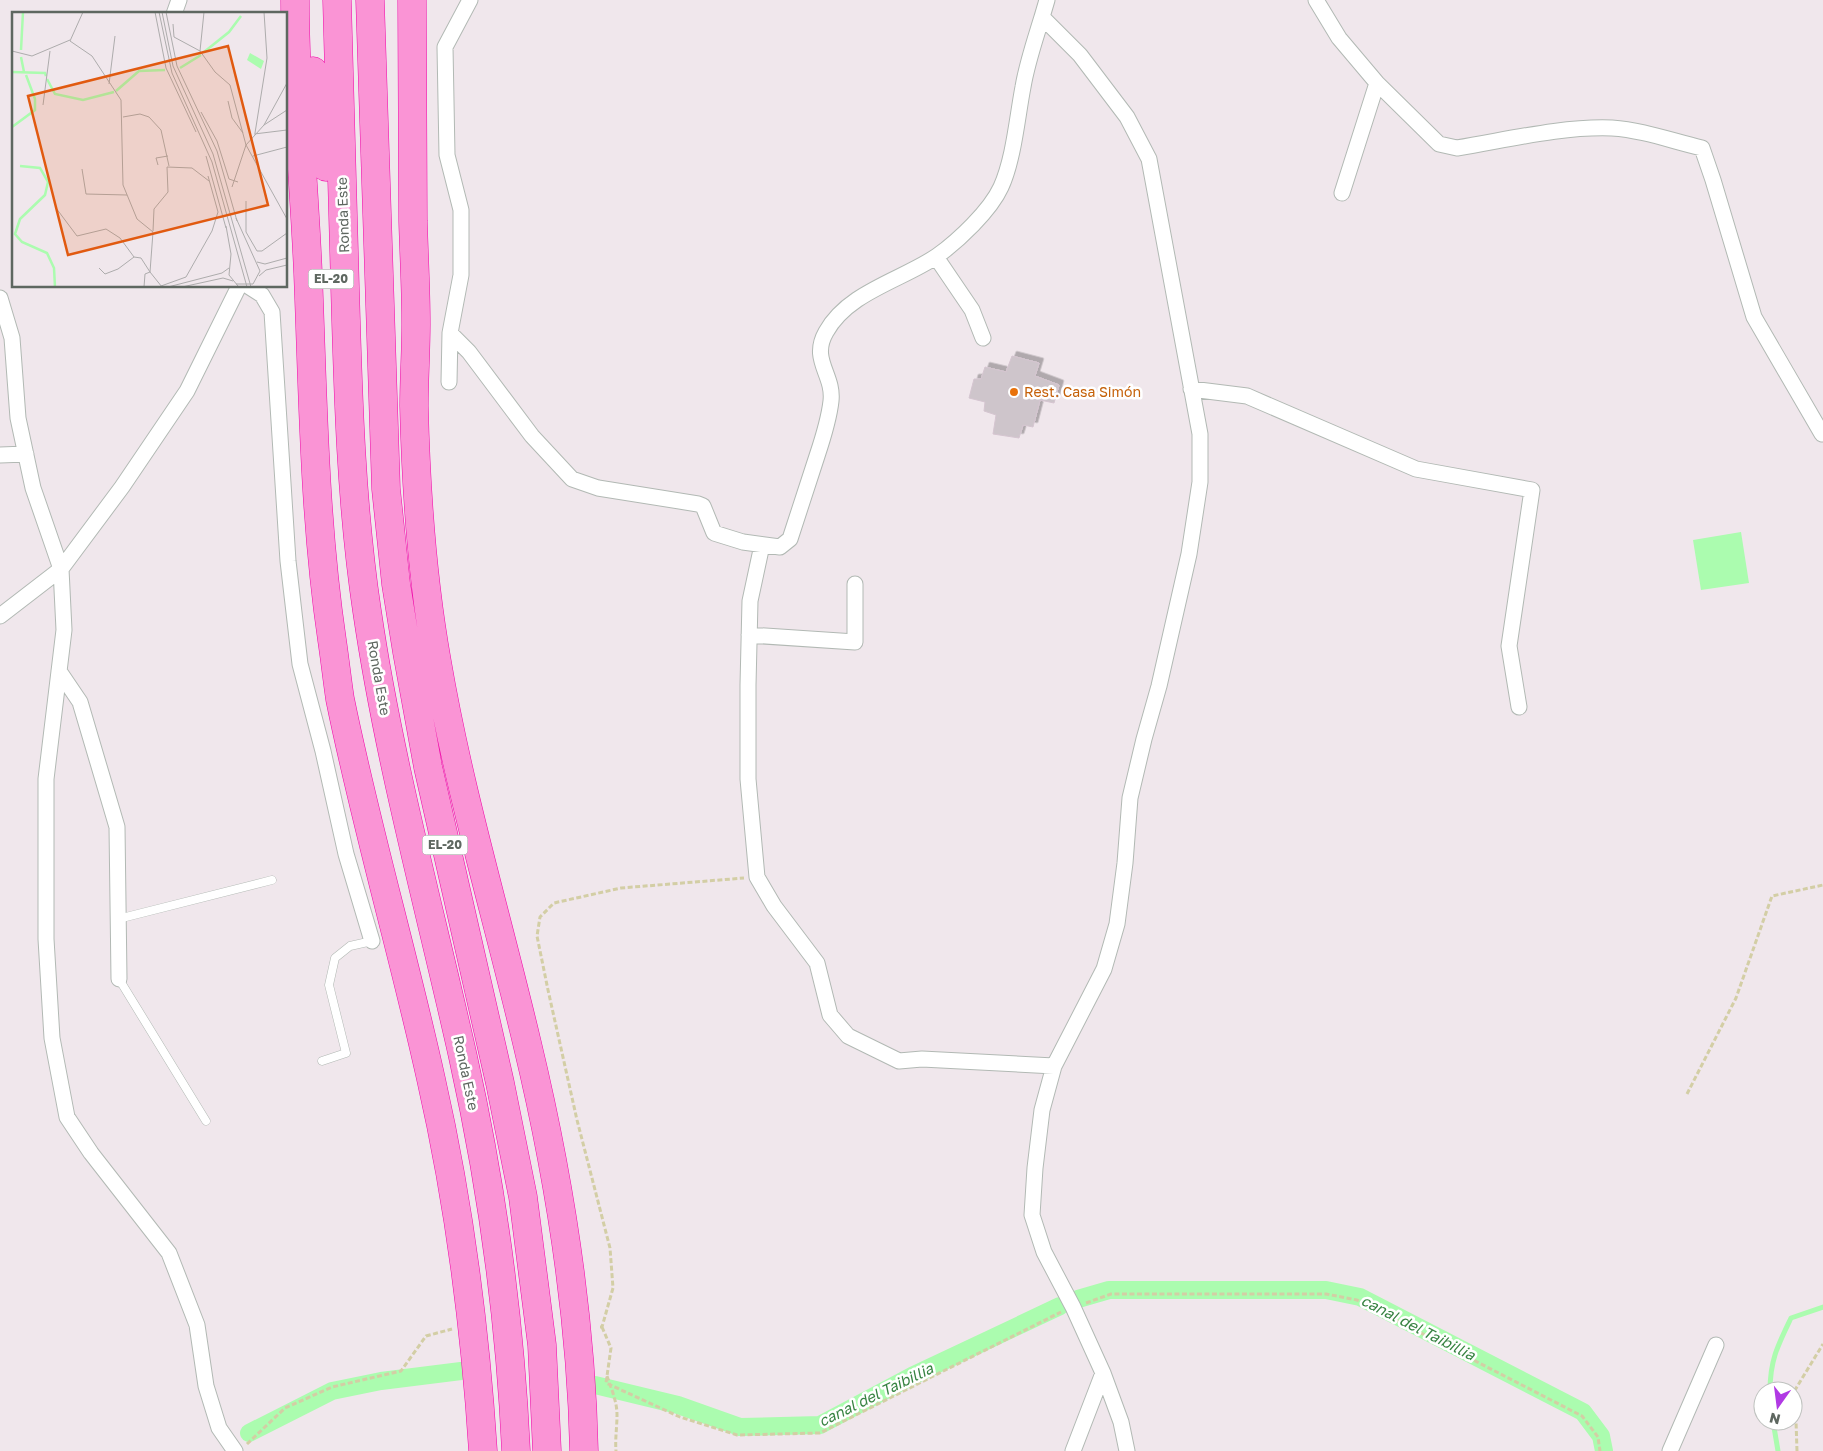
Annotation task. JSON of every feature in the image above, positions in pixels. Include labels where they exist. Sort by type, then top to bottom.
[{"type":"highway","points":[[295,0],[308,264],[314,444],[323,578],[340,696],[374,850],[431,1076],[450,1168],[465,1260],[479,1388],[483,1451]]},
{"type":"highway","name":"EL-20","points":[[303,0],[325,151],[339,452],[361,557]]},
{"type":"highway","name":"Ronda Este","points":[[338,0],[347,352],[352,450],[367,609],[385,716],[417,864],[463,1058],[484,1163],[510,1345],[516,1451]]},
{"type":"highway","name":"EL-20","points":[[370,0],[386,489],[396,584],[430,776],[498,1073],[522,1197],[542,1345],[547,1451]]},
{"type":"highway","name":"EL-20","points":[[381,341],[390,280],[389,198],[400,0]]},
{"type":"highway","points":[[412,0],[413,225],[416,324],[414,404],[419,508],[427,594],[437,664],[453,739],[475,836],[528,1046],[552,1164],[572,1283],[583,1398],[584,1451]]},
{"type":"street","points":[[175,12],[179,0]]},
{"type":"street","points":[[449,382],[450,333],[461,275],[461,210],[447,156],[445,47],[470,0]]},
{"type":"street","points":[[450,333],[469,352],[532,436],[572,479],[598,488],[698,504],[703,506],[714,533],[742,542],[780,547],[790,539],[825,430],[832,400],[831,386],[822,365],[820,348],[826,332],[843,310],[880,286],[936,257],[960,238],[984,212],[1001,187],[1010,157],[1024,83],[1047,0]]},
{"type":"street","points":[[1316,0],[1339,38],[1376,83],[1439,144],[1457,148],[1568,130],[1612,128],[1638,131],[1702,148],[1754,317],[1822,434]]},
{"type":"street","points":[[1042,17],[1080,55],[1127,117],[1149,159],[1200,434],[1200,482],[1189,554],[1159,686],[1130,798],[1125,863],[1117,924],[1104,969],[1054,1066],[1042,1110],[1035,1168],[1032,1215],[1044,1252],[1073,1307],[1104,1373],[1121,1422],[1127,1451]]},
{"type":"street","points":[[1342,193],[1376,83]]},
{"type":"street","points":[[936,257],[972,310],[983,338]]},
{"type":"street","points":[[0,616],[61,569],[122,487],[187,392],[238,288]]},
{"type":"street","points":[[251,288],[262,295],[272,312],[288,561],[300,664],[323,751],[346,854],[372,941]]},
{"type":"street","points":[[0,298],[12,338],[18,418],[33,488],[61,569],[64,630],[46,779],[46,940],[52,1038],[67,1117],[92,1153],[169,1253],[197,1325],[206,1386],[219,1428],[241,1448]]},
{"type":"street","points":[[1191,389],[1247,396],[1416,469],[1532,490],[1509,646],[1519,707]]},
{"type":"street","points":[[0,455],[26,454]]},
{"type":"street","points":[[762,544],[750,601],[747,736],[748,778],[757,877],[774,906],[817,962],[830,1015],[848,1036],[899,1061],[922,1059],[1054,1066]]},
{"type":"street","points":[[749,635],[855,642],[855,584]]},
{"type":"street","points":[[59,671],[80,702],[117,827],[119,979]]},
{"type":"street","points":[[1670,1451],[1716,1345]]},
{"type":"street","points":[[1073,1451],[1104,1373]]},
{"type":"lane","points":[[118,919],[272,880]]},
{"type":"lane","points":[[322,1061],[346,1053],[329,984],[335,958],[350,946],[372,941]]},
{"type":"lane","points":[[119,979],[206,1121]]},
{"type":"path","points":[[757,877],[621,888],[554,903],[540,917],[537,936],[548,990],[577,1120],[610,1248],[613,1288],[602,1327],[611,1348],[606,1383],[680,1417],[737,1435],[820,1433],[1073,1307],[1111,1294],[1326,1294],[1357,1300],[1582,1416],[1598,1437],[1600,1451]]},
{"type":"path","points":[[1687,1094],[1736,998],[1772,896],[1823,885]]},
{"type":"path","points":[[594,1327],[602,1327]]},
{"type":"path","points":[[241,1448],[285,1408],[332,1387],[401,1371],[426,1336],[454,1328]]},
{"type":"path","points":[[1797,1451],[1795,1390],[1823,1344]]},
{"type":"path","points":[[607,1375],[614,1395],[617,1413],[616,1451]]},
{"type":"shaded area","points":[[1741,532],[1749,583],[1701,590],[1693,540]]},
{"type":"building","name":"Rest. Casa Simón","points":[[1012,356],[1039,363],[1035,376],[1059,385],[1054,403],[1040,400],[1033,427],[1023,425],[1019,438],[993,434],[996,415],[984,411],[985,402],[969,398],[974,379],[981,379],[985,367],[1006,372]]},
{"type":"waterway","name":"canal del Taibillia","points":[[1078,1299],[1109,1290],[1326,1290],[1360,1297],[1583,1412],[1601,1436],[1604,1451]]},
{"type":"waterway","name":"canal del Taibillia","points":[[595,1385],[678,1405],[740,1427],[820,1425],[912,1376],[1060,1306]]},
{"type":"waterway","points":[[1770,1381],[1776,1353],[1791,1318],[1823,1307]]},
{"type":"waterway","name":"canal del Taibillia","points":[[249,1433],[332,1391],[381,1381],[461,1371]]},
{"type":"waterway","points":[[1775,1431],[1778,1451]]},
{"type":"place","name":"Rest. Casa Simón","points":[[1014,392]]}]
